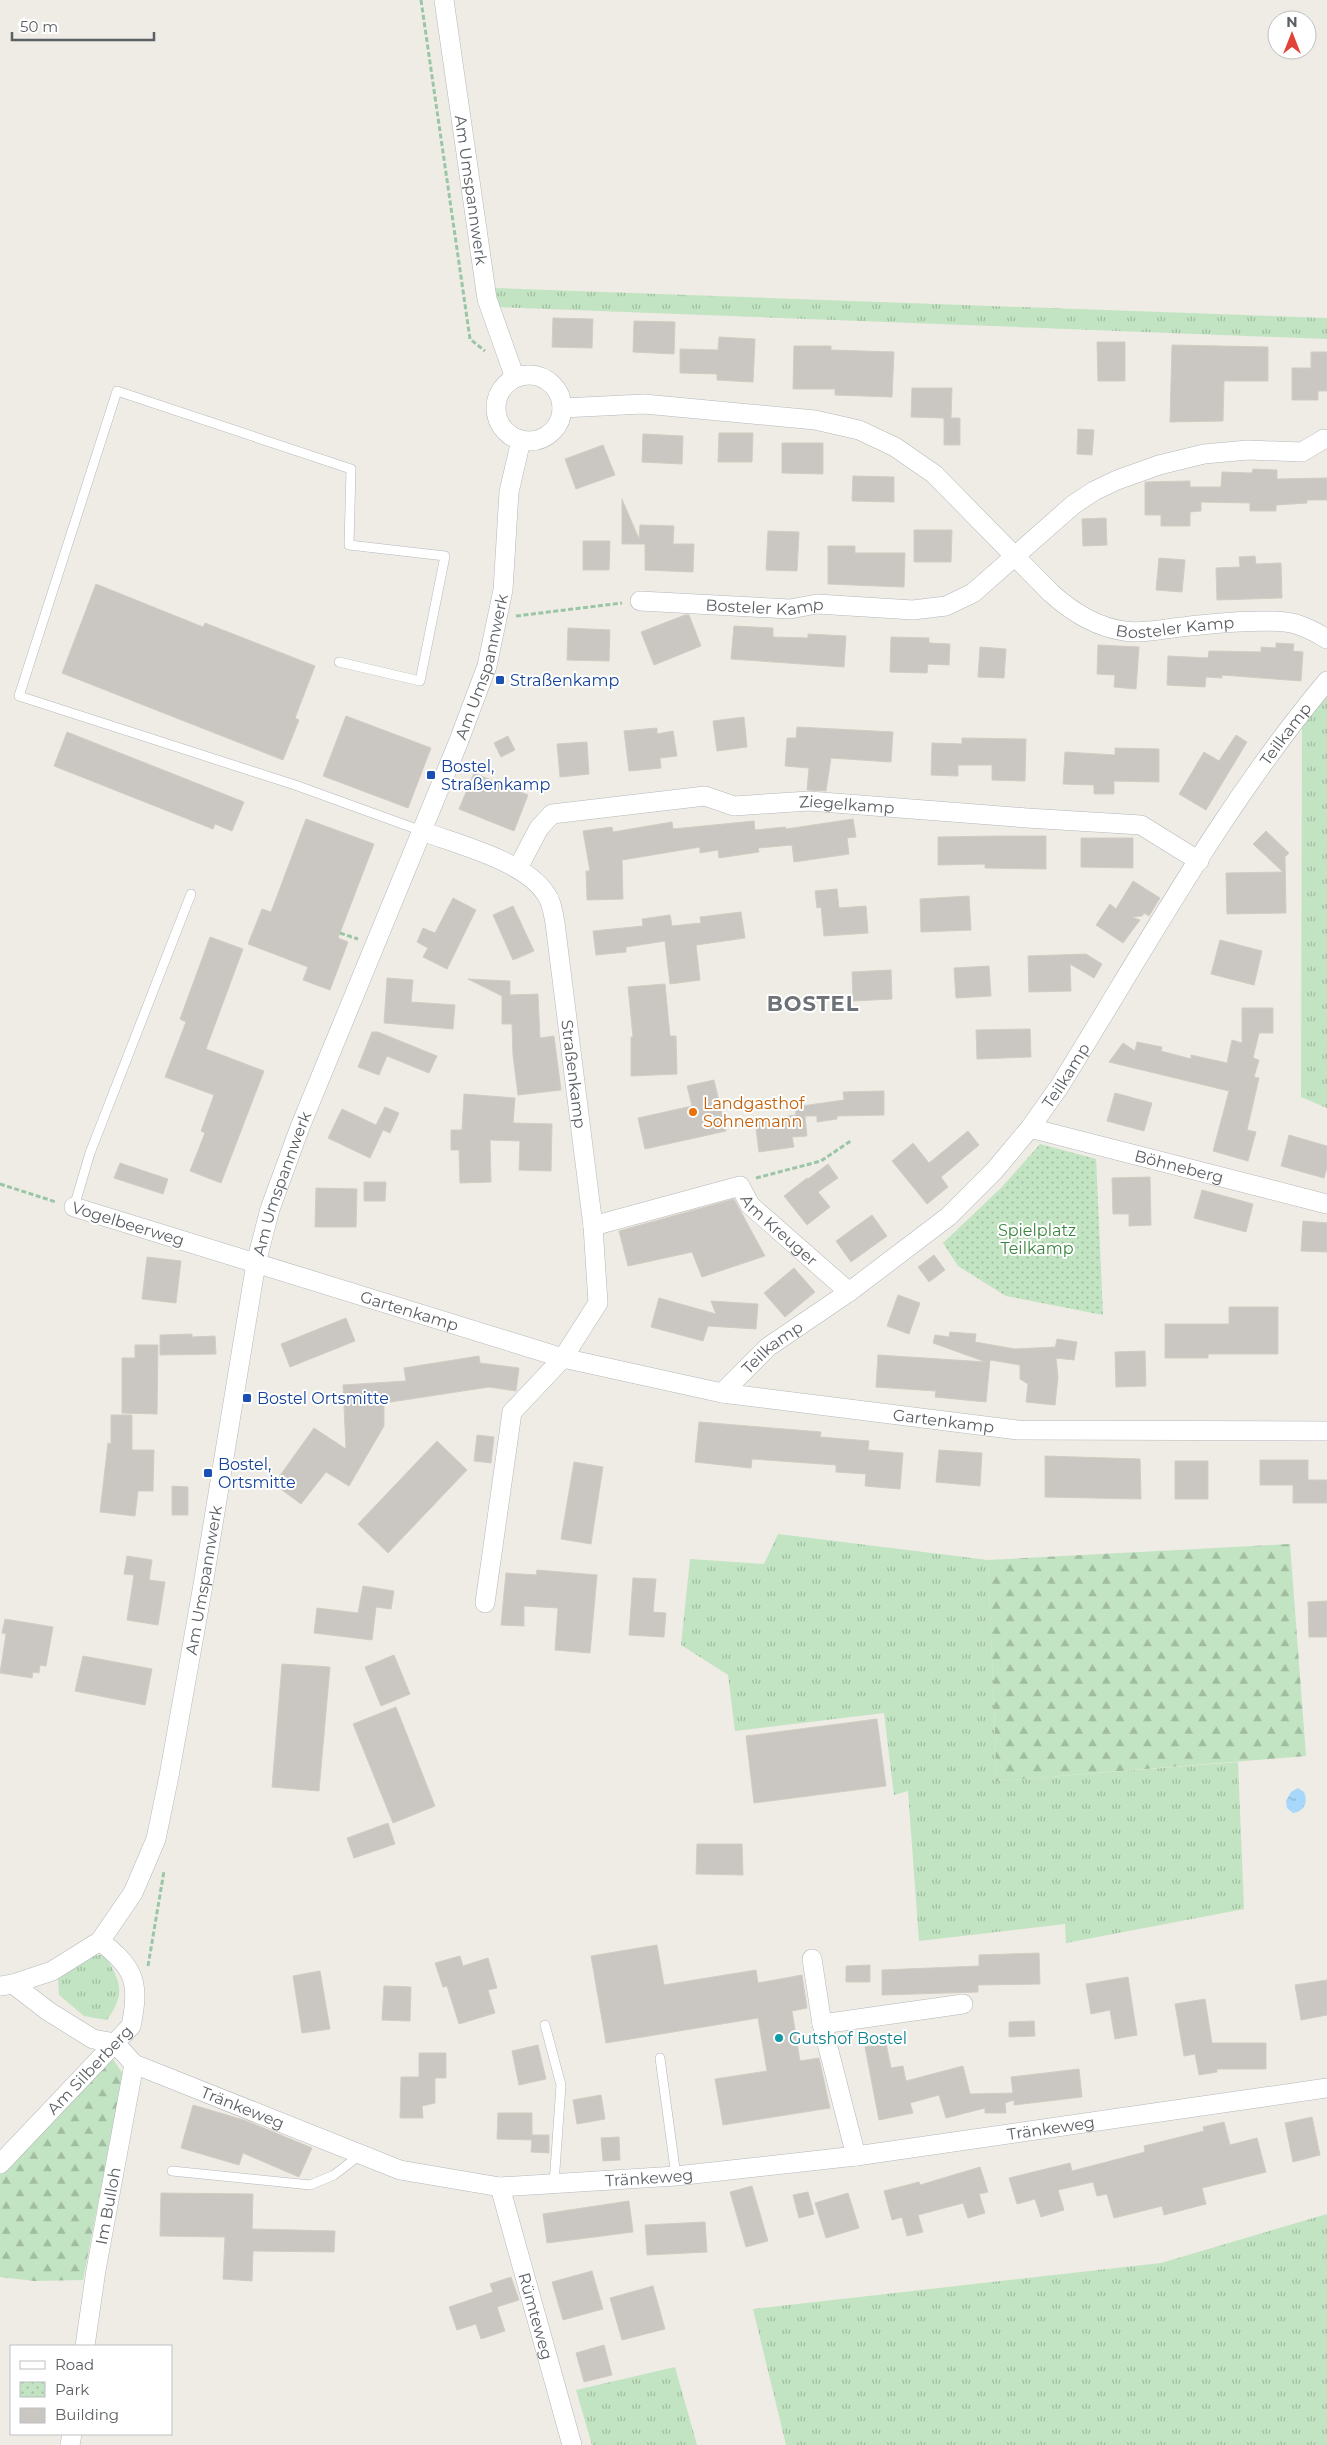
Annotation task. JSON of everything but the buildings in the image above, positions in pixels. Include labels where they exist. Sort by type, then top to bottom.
[{"type":"street","name":"Am Umspannwerk","points":[[444,0],[487,299],[515,378]]},
{"type":"street","points":[[525,375],[536,376],[546,380],[555,388],[562,408],[560,418],[549,434],[541,439],[522,440],[504,430],[496,412],[500,392],[515,378],[525,375]]},
{"type":"street","name":"Bosteler Kamp","points":[[562,408],[653,405],[815,420],[859,430],[895,447],[934,474],[1064,605],[1092,622],[1108,628],[1142,632],[1188,626],[1265,622],[1295,624],[1327,639]]},
{"type":"street","name":"Bosteler Kamp","points":[[640,601],[790,610],[817,604],[913,610],[946,606],[974,593],[1073,505],[1094,491],[1137,472],[1181,458],[1226,450],[1302,452],[1324,439]]},
{"type":"street","name":"Am Umspannwerk","points":[[100,1941],[133,1893],[156,1839],[201,1595],[256,1263],[270,1209],[300,1127],[479,692],[498,618],[506,564],[509,492],[522,440]]},
{"type":"street","name":"Teilkamp","points":[[722,1393],[768,1348],[849,1292],[949,1216],[994,1171],[1030,1128],[1059,1087],[1246,786],[1294,721],[1327,681]]},
{"type":"street","name":"Ziegelkamp","points":[[518,868],[539,828],[552,814],[705,796],[734,806],[809,801],[1027,818],[1142,824],[1199,861]]},
{"type":"street","name":"Straßenkamp","points":[[422,831],[518,868],[535,880],[547,895],[552,908],[593,1226],[598,1303],[563,1358]]},
{"type":"street","name":"Böhneberg","points":[[1030,1128],[1327,1204]]},
{"type":"street","name":"Am Kreuger","points":[[593,1226],[740,1186],[750,1205],[849,1292]]},
{"type":"street","name":"Vogelbeerweg","points":[[74,1207],[256,1263]]},
{"type":"street","name":"Gartenkamp","points":[[256,1263],[563,1358],[722,1393],[1018,1430],[1327,1431]]},
{"type":"street","points":[[485,1603],[512,1412],[563,1358]]},
{"type":"street","points":[[6,1985],[52,1972],[100,1941]]},
{"type":"street","name":"Am Silberberg","points":[[0,2164],[131,2026],[136,2001],[132,1975],[120,1956],[100,1941]]},
{"type":"street","points":[[812,1959],[822,2024],[856,2156]]},
{"type":"street","points":[[6,1985],[93,2039],[115,2043]]},
{"type":"street","points":[[822,2024],[963,2004]]},
{"type":"street","name":"Tränkeweg","points":[[115,2043],[134,2064],[400,2170],[500,2187],[676,2176],[856,2156],[1327,2088]]},
{"type":"street","name":"Im Bulloh","points":[[85,2345],[96,2270],[134,2064]]},
{"type":"street","name":"Rümteweg","points":[[500,2187],[572,2445]]},
{"type":"lane","points":[[339,662],[420,681],[445,556],[349,545],[351,470],[117,391],[19,696],[295,785],[422,831]]},
{"type":"lane","points":[[74,1207],[90,1153],[191,894]]},
{"type":"lane","points":[[545,2025],[561,2086],[554,2184]]},
{"type":"lane","points":[[660,2058],[676,2176]]},
{"type":"lane","points":[[172,2171],[310,2185],[334,2175],[360,2155]]},
{"type":"path","points":[[422,0],[470,339],[490,356]]},
{"type":"path","points":[[498,618],[640,601]]},
{"type":"path","points":[[340,933],[365,942]]},
{"type":"path","points":[[740,1186],[751,1180],[821,1161],[852,1140]]},
{"type":"path","name":"Vogelbeerweg","points":[[0,1184],[74,1207]]},
{"type":"green space","points":[[493,288],[1327,318],[1327,339],[495,307]]},
{"type":"green space","points":[[1327,696],[1327,1108],[1301,1097],[1302,727]]},
{"type":"green space","name":"Spielplatz Teilkamp","points":[[1040,1144],[1096,1159],[1103,1315],[1006,1296],[958,1266],[943,1243],[1002,1187]]},
{"type":"green space","points":[[778,1534],[988,1560],[997,1781],[1238,1762],[1244,1909],[1066,1943],[1065,1924],[919,1941],[908,1791],[894,1795],[884,1713],[735,1731],[728,1675],[681,1645],[690,1559],[764,1564]]},
{"type":"green space","points":[[1290,1544],[1306,1756],[997,1781],[988,1560]]},
{"type":"green space","points":[[104,1954],[114,1972],[119,1987],[117,2002],[107,2020],[84,2016],[59,1995],[58,1979],[76,1959]]},
{"type":"green space","points":[[112,2058],[123,2074],[83,2280],[34,2281],[0,2277],[0,2173]]},
{"type":"green space","points":[[1327,2214],[1327,2445],[786,2445],[753,2309],[1161,2263]]},
{"type":"green space","points":[[675,2367],[697,2445],[592,2445],[576,2390]]},
{"type":"water","points":[[1298,1788],[1304,1792],[1305,1805],[1293,1813],[1287,1808],[1286,1801],[1291,1792]]},
{"type":"place","name":"Straßenkamp","points":[[500,680]]},
{"type":"place","name":"Bostel, Straßenkamp","points":[[431,775]]},
{"type":"place","name":"Landgasthof Sohnemann","points":[[693,1112]]},
{"type":"place","name":"Bostel Ortsmitte","points":[[247,1398]]},
{"type":"place","name":"Bostel, Ortsmitte","points":[[208,1473]]},
{"type":"place","name":"Gutshof Bostel","points":[[779,2038]]},
{"type":"district","name":"BOSTEL","points":[[813,1003]]}]
